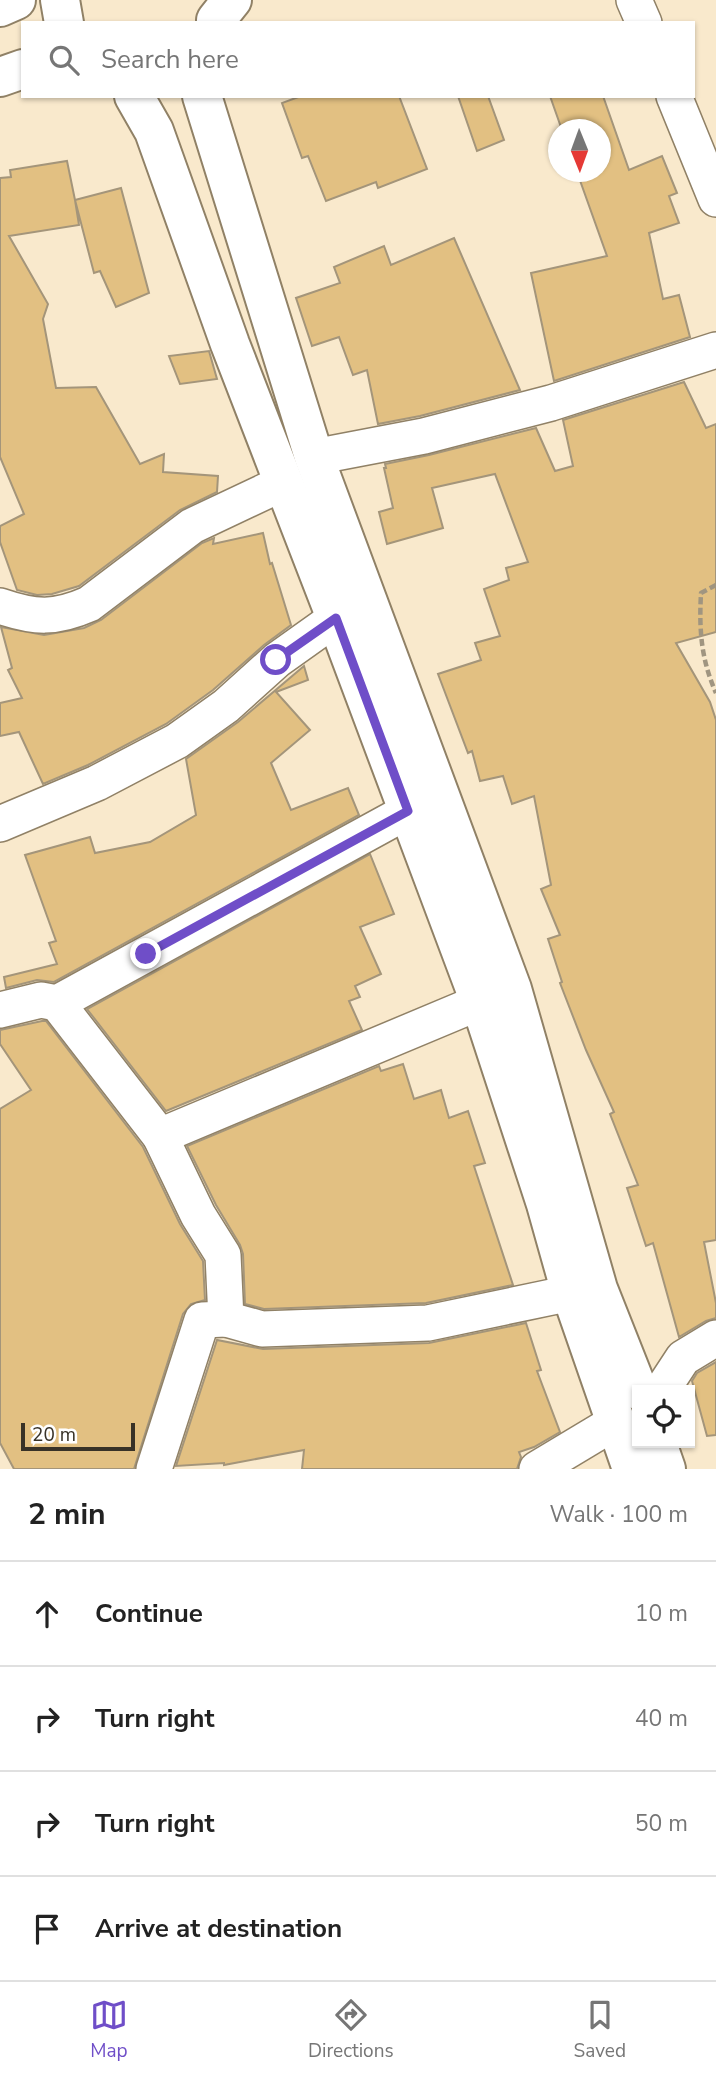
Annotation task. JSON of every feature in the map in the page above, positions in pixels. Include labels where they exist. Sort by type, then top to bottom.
[{"type":"main road","points":[[0,7],[16,0]]},
{"type":"main road","points":[[60,0],[64,21]]},
{"type":"main road","points":[[0,77],[21,70]]},
{"type":"main road","points":[[135,98],[154,131],[230,344],[480,1002],[546,1204],[571,1293],[632,1469]]},
{"type":"main road","points":[[203,98],[314,457],[512,989],[598,1289],[636,1385]]},
{"type":"main road","points":[[659,1448],[666,1469]]},
{"type":"street","points":[[634,0],[643,21]]},
{"type":"street","points":[[675,98],[716,199]]},
{"type":"street","points":[[314,457],[424,436],[551,402],[716,350]]},
{"type":"street","points":[[0,606],[23,614],[48,616],[72,612],[89,604],[191,526],[283,483]]},
{"type":"street","points":[[0,824],[97,783],[177,741],[226,706],[276,660],[336,618]]},
{"type":"street","points":[[0,1009],[41,1000],[57,1003],[408,811]]},
{"type":"street","points":[[160,1136],[480,1002]]},
{"type":"street","points":[[57,1003],[160,1136],[198,1215],[223,1255],[226,1319]]},
{"type":"street","points":[[154,1469],[202,1320],[226,1319],[262,1329],[428,1323],[571,1293]]},
{"type":"street","points":[[665,1385],[683,1358],[716,1338]]},
{"type":"street","points":[[537,1469],[617,1421]]},
{"type":"path","points":[[716,585],[701,593],[699,630],[708,675],[716,693]]},
{"type":"building","points":[[296,98],[400,98],[427,169],[378,188],[376,182],[326,201],[308,156],[302,158],[282,103]]},
{"type":"building","points":[[459,98],[489,98],[504,140],[477,151]]},
{"type":"building","points":[[551,98],[604,98],[629,170],[662,156],[677,193],[669,196],[679,223],[649,233],[663,299],[679,295],[690,337],[554,381],[531,273],[607,256],[581,182],[611,182],[611,119],[558,119]]},
{"type":"building","points":[[67,161],[79,225],[9,236],[48,304],[43,319],[56,388],[96,387],[140,464],[164,454],[163,472],[218,476],[217,492],[180,510],[79,586],[52,594],[37,595],[17,590],[0,542],[0,526],[24,514],[0,457],[0,178],[11,177],[10,170]]},
{"type":"building","points":[[121,188],[149,293],[116,307],[100,271],[94,273],[75,200]]},
{"type":"building","points":[[454,238],[520,390],[378,424],[367,370],[353,375],[339,337],[312,346],[296,298],[340,283],[334,267],[384,246],[391,265]]},
{"type":"building","points":[[209,351],[217,379],[180,384],[169,356]]},
{"type":"building","points":[[684,382],[706,428],[716,424],[716,632],[676,643],[710,702],[716,720],[716,1240],[704,1242],[716,1303],[716,1318],[679,1337],[653,1243],[646,1246],[627,1188],[638,1185],[610,1114],[614,1112],[560,983],[562,982],[548,939],[560,935],[541,889],[551,885],[534,796],[512,804],[503,776],[480,781],[472,751],[468,753],[438,674],[481,660],[475,643],[500,636],[484,589],[509,580],[506,568],[528,562],[495,474],[432,488],[443,528],[387,544],[379,512],[393,508],[385,464],[536,428],[555,471],[573,466],[563,420]]},
{"type":"building","points":[[263,533],[270,564],[272,563],[291,625],[213,690],[166,724],[88,765],[43,784],[19,732],[0,736],[0,703],[22,698],[8,670],[12,668],[1,627],[44,635],[84,628],[101,620],[202,543],[214,538],[213,544]]},
{"type":"building","points":[[304,666],[308,680],[276,692],[310,730],[271,763],[291,810],[348,788],[359,815],[54,982],[37,980],[6,988],[4,977],[57,964],[49,943],[56,941],[25,855],[90,837],[95,853],[150,842],[196,815],[186,759],[238,722]]},
{"type":"building","points":[[370,854],[394,914],[360,927],[381,974],[355,986],[360,997],[349,1001],[362,1030],[166,1111],[87,1009]]},
{"type":"building","points":[[46,1021],[143,1147],[180,1224],[203,1261],[205,1300],[191,1304],[183,1314],[134,1469],[14,1469],[0,1443],[0,1109],[31,1090],[0,1044],[0,1030]]},
{"type":"building","points":[[403,1064],[414,1099],[441,1090],[449,1118],[468,1111],[485,1163],[474,1166],[513,1285],[426,1303],[264,1309],[245,1304],[243,1254],[240,1245],[216,1205],[187,1146],[379,1066],[381,1071]]},
{"type":"building","points":[[526,1323],[541,1370],[537,1371],[560,1432],[519,1452],[521,1457],[517,1469],[302,1469],[304,1450],[224,1465],[176,1466],[217,1340],[263,1349],[429,1343]]},
{"type":"building","points":[[716,1362],[716,1435],[707,1436],[692,1381],[697,1373]]},
{"type":"route","points":[[146,954],[408,811],[336,618],[276,660]]}]
